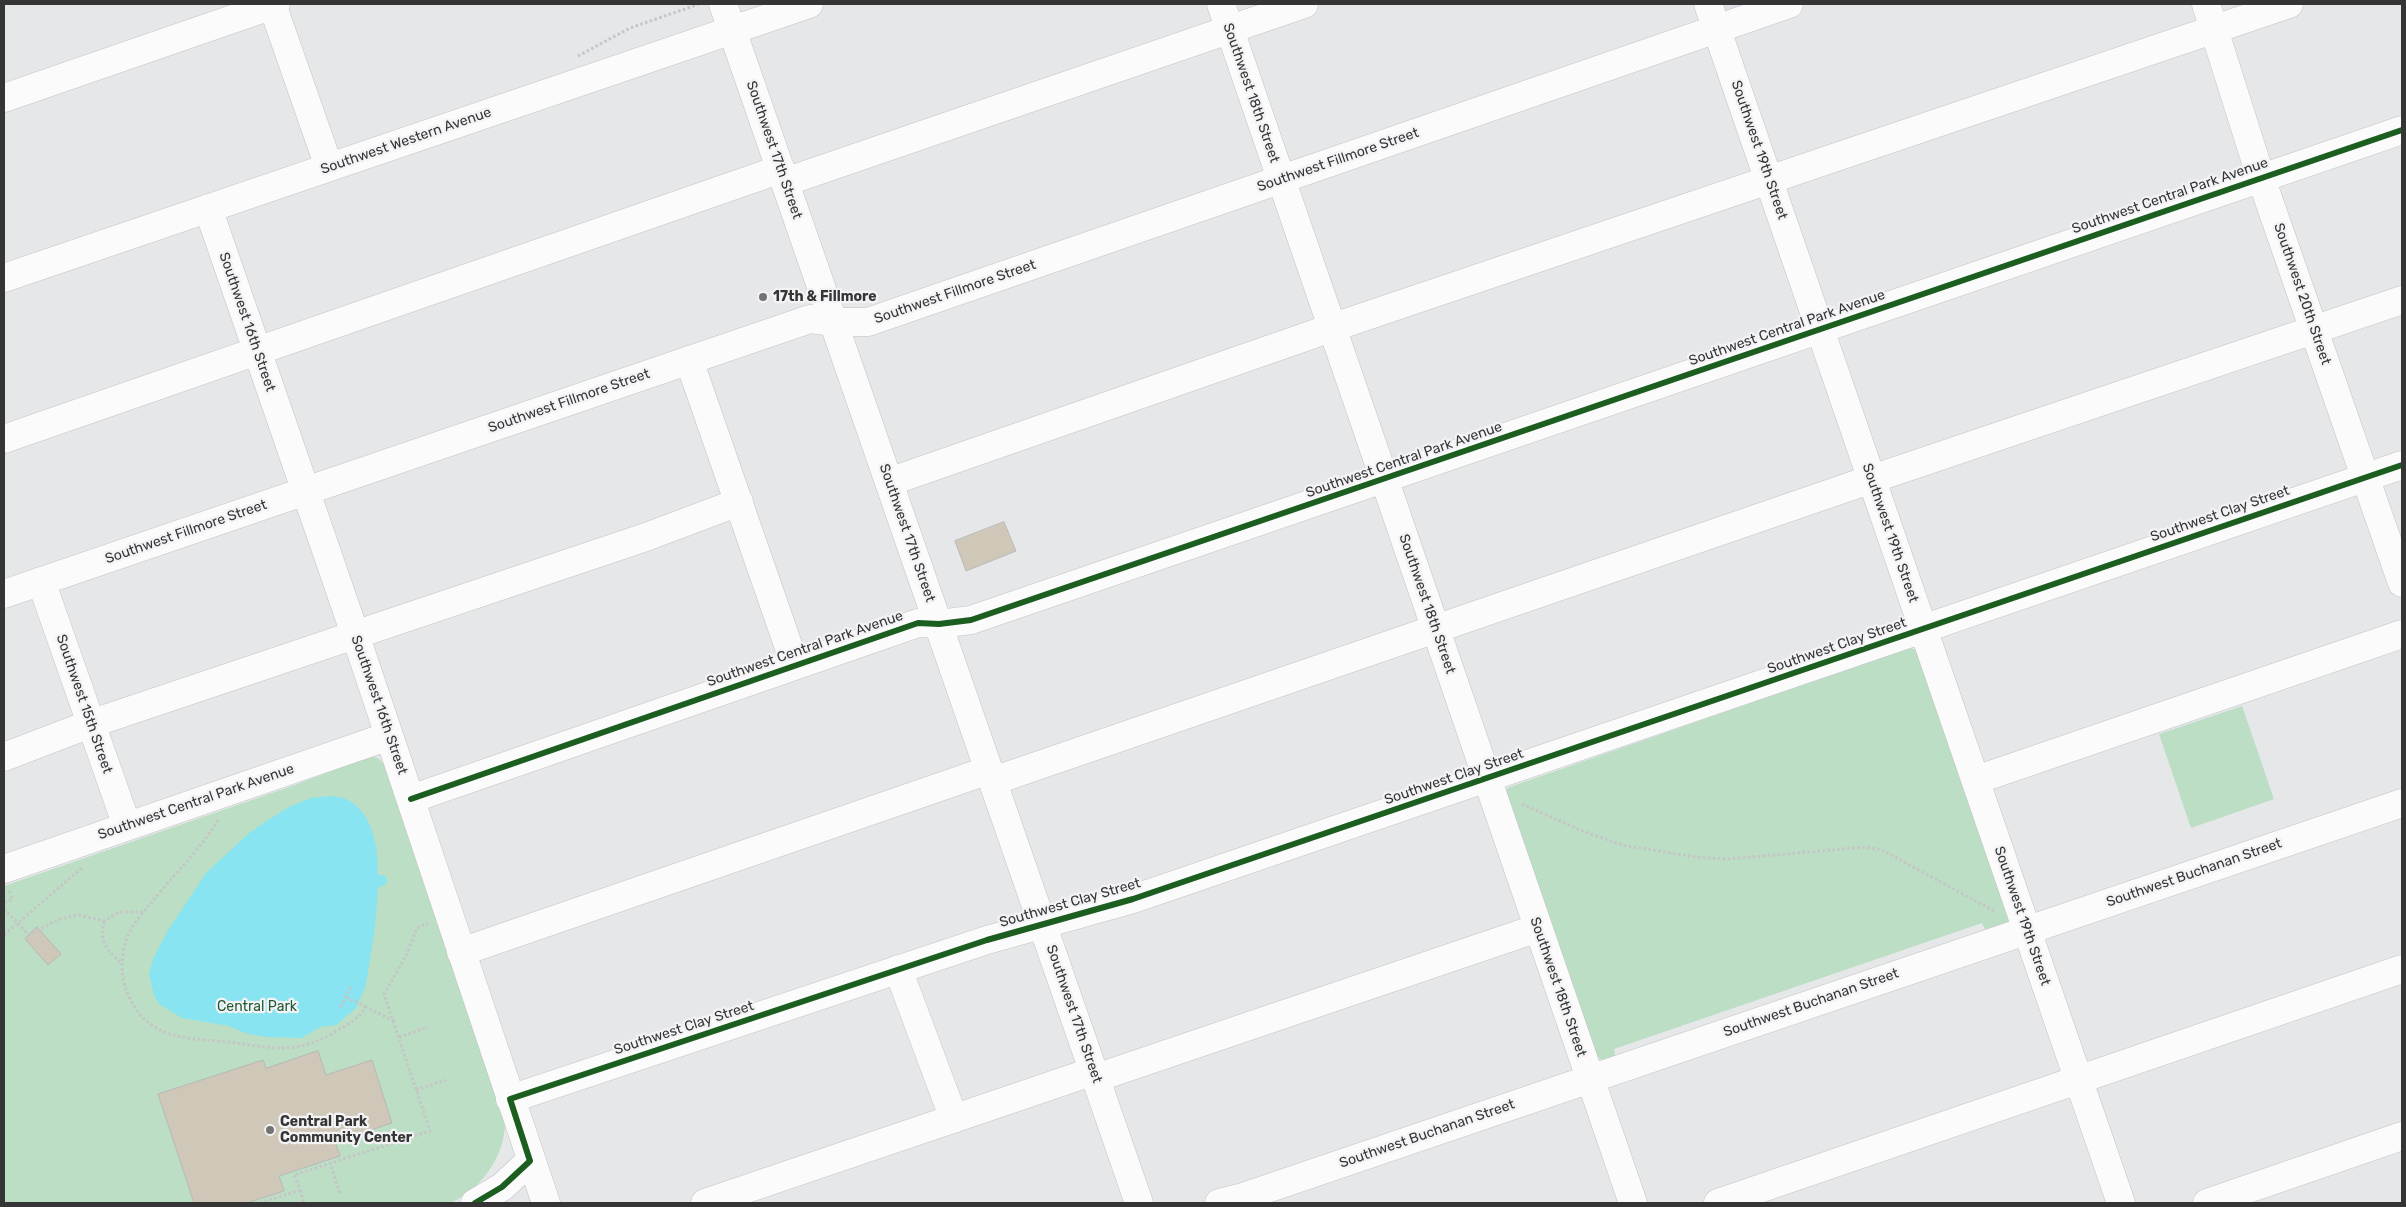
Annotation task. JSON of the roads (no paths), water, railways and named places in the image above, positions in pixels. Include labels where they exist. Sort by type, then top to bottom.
[{"type":"street","points":[[4,98],[274,4],[329,167]]},
{"type":"street","name":"Southwest 17th Street","points":[[724,4],[1140,1203]]},
{"type":"street","name":"Southwest Western Avenue","points":[[4,278],[809,4]]},
{"type":"street","points":[[4,439],[257,351],[783,175],[1225,16],[1304,4]]},
{"type":"street","name":"Southwest Fillmore Street","points":[[4,594],[810,319],[834,322],[868,322],[1280,179],[1713,16],[1789,4]]},
{"type":"street","name":"Southwest 20th Street","points":[[2206,4],[2262,178],[2402,583]]},
{"type":"street","points":[[889,482],[1331,328],[2289,4]]},
{"type":"street","name":"Southwest 18th Street","points":[[1225,16],[1633,1203]]},
{"type":"street","name":"Southwest 19th Street","points":[[1713,16],[2121,1203]]},
{"type":"street","name":"Southwest Central Park Avenue","points":[[410,799],[794,665],[918,624],[939,624],[971,620],[2402,130]]},
{"type":"street","name":"Southwest 16th Street","points":[[208,208],[355,634],[530,1161],[546,1203]]},
{"type":"street","points":[[461,952],[1436,629],[2402,300]]},
{"type":"street","points":[[689,360],[794,665]]},
{"type":"street","name":"Southwest Clay Street","points":[[510,1099],[987,940],[1133,899],[2402,465]]},
{"type":"street","points":[[4,757],[90,724],[646,537],[739,502]]},
{"type":"street","name":"Southwest 15th Street","points":[[41,581],[127,826]]},
{"type":"street","points":[[1976,780],[2402,634]]},
{"type":"street","name":"Southwest Central Park Avenue","points":[[4,868],[389,736]]},
{"type":"street","name":"Southwest Buchanan Street","points":[[1219,1203],[1242,1197],[2402,803]]},
{"type":"street","points":[[705,1203],[954,1119],[1538,928]]},
{"type":"street","points":[[898,969],[954,1119]]},
{"type":"street","points":[[1718,1203],[2402,969]]},
{"type":"street","points":[[2207,1203],[2402,1136]]},
{"type":"street","points":[[475,1203],[502,1187],[530,1161]]},
{"type":"water","points":[[331,796],[350,801],[364,815],[373,834],[378,875],[386,876],[387,883],[378,888],[375,926],[366,985],[356,1008],[336,1025],[320,1027],[302,1038],[265,1037],[245,1033],[229,1026],[182,1018],[159,1004],[154,995],[149,975],[153,959],[168,930],[206,873],[248,834],[268,820],[291,806],[311,798]]},
{"type":"place","name":"17th & Fillmore","points":[[763,297]]},
{"type":"place","name":"Central Park Community Center","points":[[270,1130]]},
{"type":"park label","name":"Central Park","points":[[257,1007]]}]
